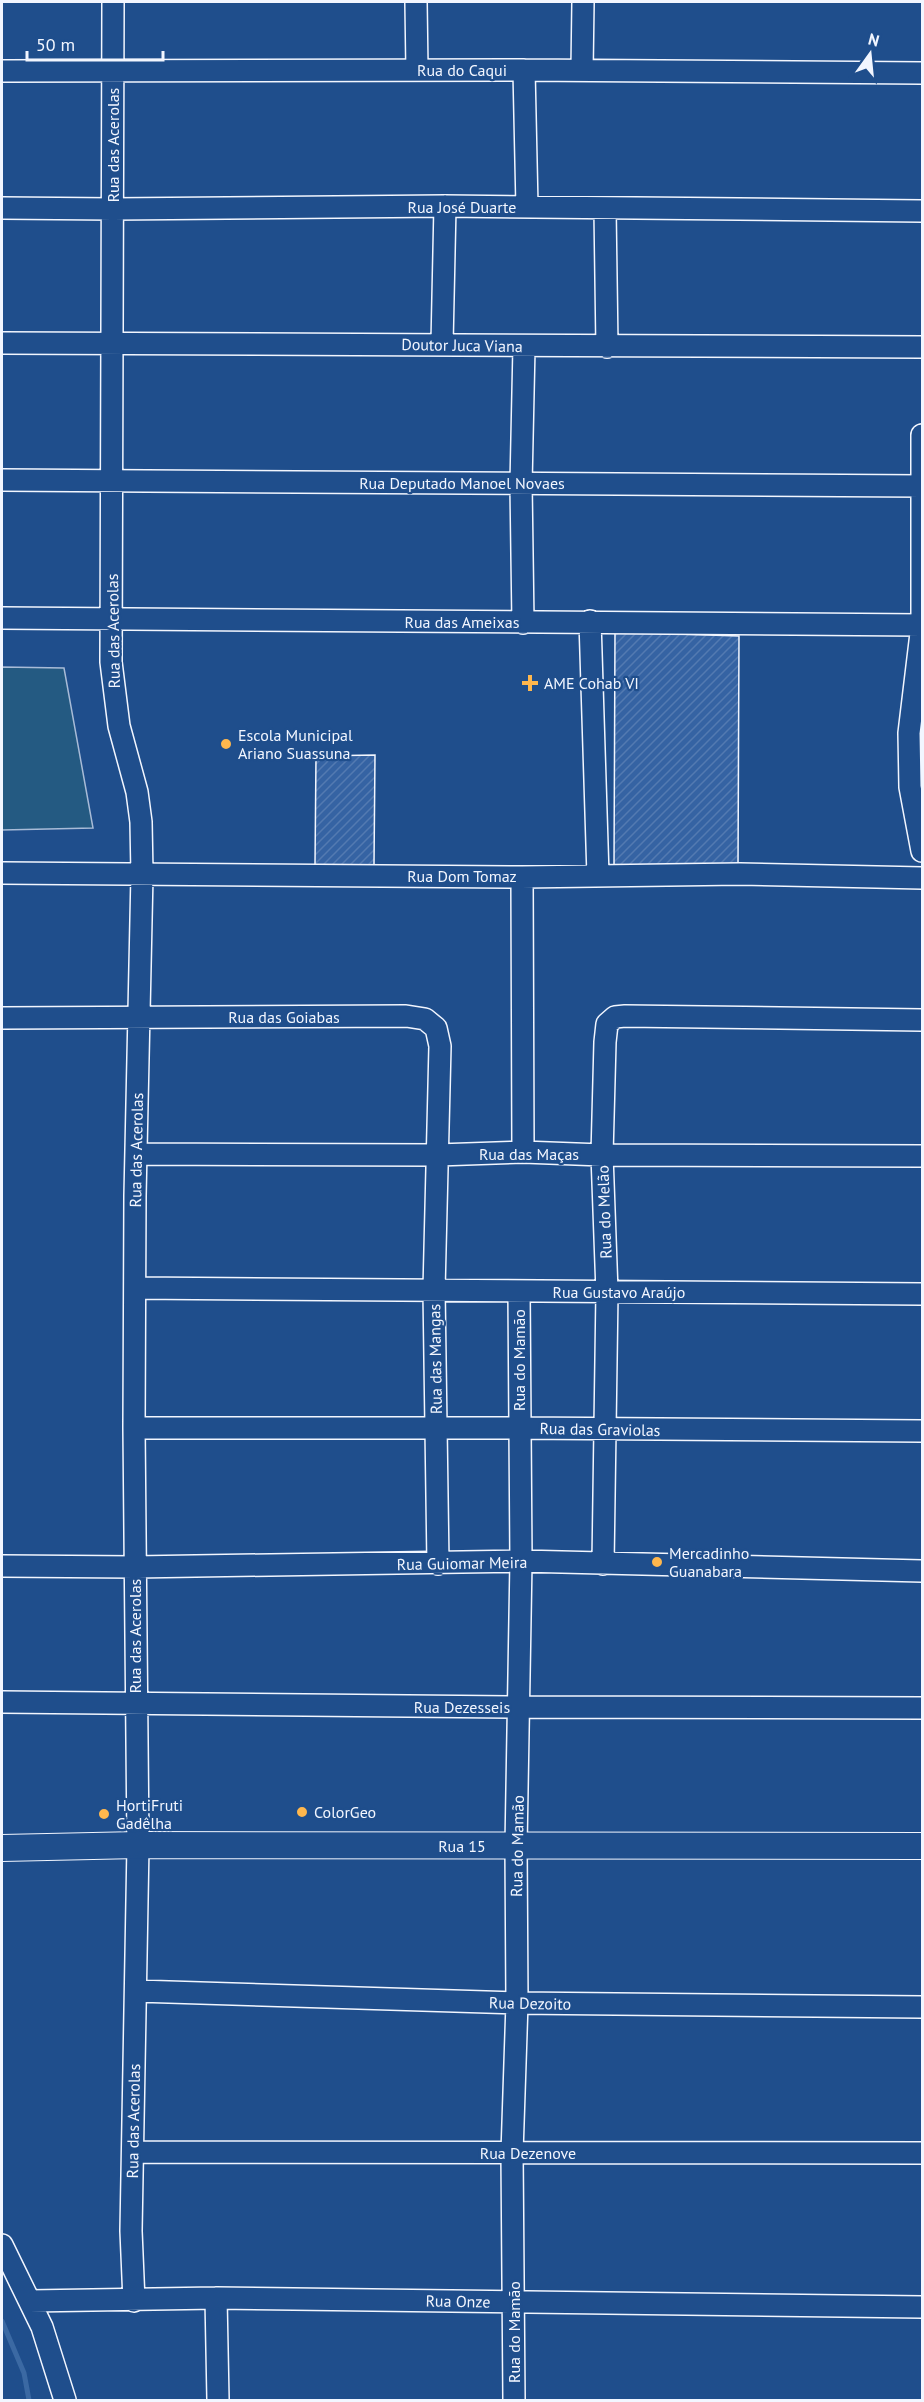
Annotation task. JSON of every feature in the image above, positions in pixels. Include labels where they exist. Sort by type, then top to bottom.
[{"type":"main road","name":"Rua 15","points":[[2,1848],[138,1845],[922,1846]]},
{"type":"street","name":"Rua das Acerolas","points":[[113,2],[111,662],[119,726],[137,792],[141,822],[142,874],[136,1154],[134,1428],[138,1845],[131,2230],[134,2301]]},
{"type":"street","points":[[416,2],[417,70]]},
{"type":"street","points":[[582,70],[583,2]]},
{"type":"street","name":"Rua do Caqui","points":[[2,71],[524,69],[922,73]]},
{"type":"street","points":[[524,69],[527,207]]},
{"type":"street","points":[[442,344],[445,206]]},
{"type":"street","name":"Rua José Duarte","points":[[2,208],[445,206],[922,211]]},
{"type":"street","points":[[605,209],[607,347]]},
{"type":"street","name":"Doutor Juca Viana","points":[[2,343],[922,347]]},
{"type":"street","points":[[523,622],[521,484],[524,347]]},
{"type":"street","points":[[922,435],[922,625],[909,733],[910,787],[922,851]]},
{"type":"street","name":"Rua Deputado Manoel Novaes","points":[[2,480],[922,486]]},
{"type":"street","name":"Rua das Ameixas","points":[[2,618],[922,625]]},
{"type":"street","points":[[590,621],[598,876]]},
{"type":"street","name":"Rua Dom Tomaz","points":[[2,873],[522,876],[740,874],[922,878]]},
{"type":"street","points":[[522,876],[524,1152]]},
{"type":"street","name":"Rua das Goiabas","points":[[2,1018],[386,1016],[425,1019],[436,1028],[440,1046],[438,1155]]},
{"type":"street","name":"Rua do Melão","points":[[603,1564],[607,1292],[602,1155],[608,1024],[612,1018],[625,1016],[922,1020]]},
{"type":"street","name":"Rua das Maças","points":[[136,1154],[438,1155],[524,1152],[602,1155],[922,1156]]},
{"type":"street","name":"Rua das Mangas","points":[[438,1155],[434,1290],[438,1564]]},
{"type":"street","name":"Rua Gustavo Araújo","points":[[135,1288],[922,1294]]},
{"type":"street","name":"Rua do Mamão","points":[[514,2400],[512,2153],[517,2003],[516,1846],[521,1561],[518,1428],[519,1292]]},
{"type":"street","name":"Rua das Graviolas","points":[[134,1428],[922,1431]]},
{"type":"street","name":"Rua Guiomar Meira","points":[[2,1566],[135,1567],[521,1561],[922,1571]]},
{"type":"street","name":"Rua Dezesseis","points":[[2,1702],[922,1708]]},
{"type":"street","name":"Rua Dezoito","points":[[137,1991],[517,2003],[922,2007]]},
{"type":"street","name":"Rua Dezenove","points":[[134,2152],[922,2153]]},
{"type":"street","points":[[2,2245],[30,2301],[52,2355],[65,2400]]},
{"type":"street","points":[[216,2298],[218,2400]]},
{"type":"street","name":"Rua Onze","points":[[30,2301],[216,2298],[922,2307]]},
{"type":"shaded area","points":[[2,667],[64,668],[93,828],[2,830]]},
{"type":"building","points":[[615,632],[739,636],[738,870],[614,868]]},
{"type":"building","points":[[375,755],[374,865],[315,865],[316,756]]},
{"type":"waterway","points":[[2,2321],[24,2373],[29,2400]]},
{"type":"place","name":"AME Cohab VI","points":[[530,683]]},
{"type":"place","name":"Escola Municipal Ariano Suassuna","points":[[226,744]]},
{"type":"place","name":"Mercadinho Guanabara","points":[[657,1562]]},
{"type":"place","name":"ColorGeo","points":[[302,1812]]},
{"type":"place","name":"HortiFruti Gadêlha","points":[[104,1814]]}]
